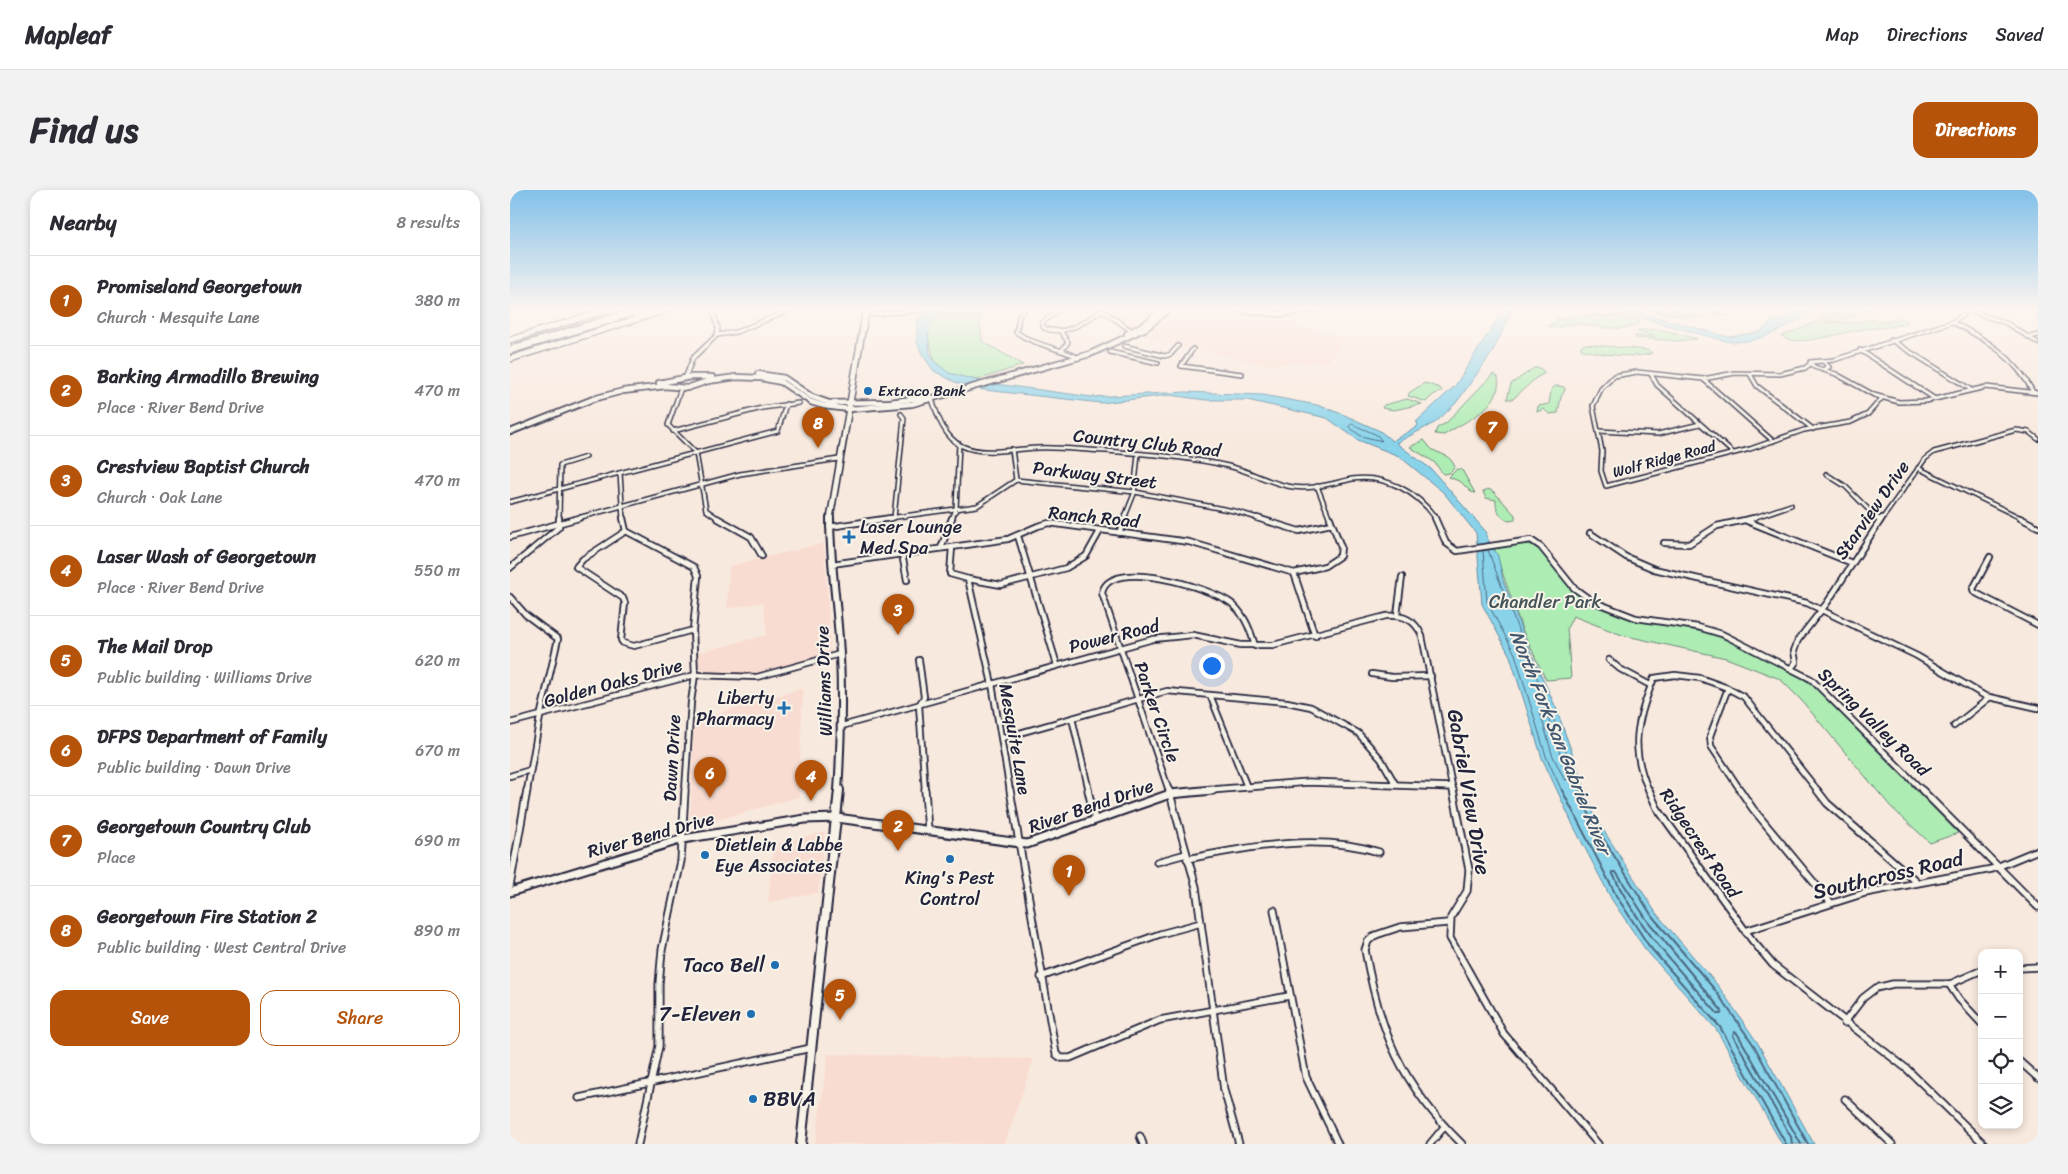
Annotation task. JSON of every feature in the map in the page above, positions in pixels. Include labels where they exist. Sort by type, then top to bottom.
[{"type":"main road","points":[[510,359],[527,354]]},
{"type":"main road","name":"Williams Drive","points":[[801,1144],[837,818],[842,726],[840,654],[829,527],[833,487],[850,406],[858,354]]},
{"type":"street","points":[[698,354],[693,358],[679,388],[668,421],[668,428],[696,453],[706,510],[721,521],[750,534],[762,556]]},
{"type":"street","points":[[1064,354],[1065,359]]},
{"type":"street","points":[[1070,354],[1075,356]]},
{"type":"street","points":[[931,398],[1081,354]]},
{"type":"street","points":[[623,389],[657,386],[679,388],[736,378],[771,379],[786,384],[811,402],[850,406],[904,404],[1021,375],[1087,354]]},
{"type":"street","points":[[1115,354],[1158,363]]},
{"type":"street","points":[[1129,358],[1132,354]]},
{"type":"street","points":[[1190,354],[1181,366],[1242,374]]},
{"type":"street","points":[[1817,368],[1810,364],[1814,360],[1834,360],[1851,354]]},
{"type":"street","points":[[1865,354],[1935,399]]},
{"type":"street","points":[[1913,354],[1970,389]]},
{"type":"street","points":[[2004,354],[2024,373],[2032,392]]},
{"type":"street","points":[[1824,369],[1834,360]]},
{"type":"street","points":[[1822,361],[1834,373]]},
{"type":"street","name":"Wolf Ridge Road","points":[[1810,364],[1805,368],[1780,374],[1735,373],[1704,379],[1624,373],[1606,382],[1593,406],[1602,451],[1601,471],[1606,486],[1813,429],[1862,418],[1882,398]]},
{"type":"street","points":[[1805,368],[1824,369],[1882,398],[1915,403],[1970,389],[1997,387],[2038,393]]},
{"type":"street","points":[[510,431],[577,404],[623,389],[683,379],[742,374],[767,374],[792,382],[815,399],[850,406]]},
{"type":"street","points":[[1651,374],[1657,385],[1732,452]]},
{"type":"street","points":[[1750,374],[1757,386],[1813,429]]},
{"type":"street","points":[[697,384],[698,378]]},
{"type":"street","points":[[1704,379],[1712,389],[1773,441]]},
{"type":"street","points":[[931,398],[937,417],[959,444],[956,510],[941,548]]},
{"type":"street","points":[[673,431],[762,408],[800,403]]},
{"type":"street","points":[[510,502],[778,431],[786,404]]},
{"type":"street","points":[[894,518],[904,418],[902,414]]},
{"type":"street","points":[[1598,432],[1658,434],[1700,424]]},
{"type":"street","name":"Starview Drive","points":[[1792,667],[1796,662],[1794,651],[1798,640],[1822,610],[1880,521],[1925,459],[1934,452],[2016,430],[2026,431],[2038,440]]},
{"type":"street","name":"Country Club Road","points":[[959,444],[974,450],[1052,447],[1138,454],[1228,465],[1295,488],[1367,478],[1390,482],[1410,494],[1432,514],[1439,524],[1443,539],[1449,547],[1457,552],[1531,540]]},
{"type":"street","points":[[1012,449],[1016,480]]},
{"type":"street","points":[[1119,533],[1134,492],[1138,454]]},
{"type":"street","points":[[510,568],[556,530],[560,523],[560,465],[586,457]]},
{"type":"street","points":[[510,537],[701,484],[756,471],[839,459]]},
{"type":"street","points":[[1918,468],[2038,527]]},
{"type":"street","points":[[620,473],[626,531],[583,559],[576,568],[582,574],[623,598],[625,603],[621,640],[623,643],[634,646],[693,630]]},
{"type":"street","points":[[1826,474],[1845,486],[1880,521]]},
{"type":"street","name":"Parkway Street","points":[[829,527],[956,510],[982,503],[1016,480],[1134,492],[1214,506],[1269,520],[1299,531],[1331,524]]},
{"type":"street","points":[[1315,636],[1294,573],[1325,566],[1338,559],[1341,547],[1317,486]]},
{"type":"street","points":[[1664,542],[1689,544],[1717,526],[1746,521],[1791,505]]},
{"type":"street","points":[[1746,521],[1852,563]]},
{"type":"street","name":"Ranch Road","points":[[832,564],[1018,536],[1029,528],[1044,524],[1189,542],[1294,573]]},
{"type":"street","name":"Dawn Drive","points":[[626,531],[696,569],[698,576],[693,630],[695,675],[691,702],[683,839],[677,884],[662,950],[659,984],[659,1046],[638,1144]]},
{"type":"street","points":[[952,547],[950,574],[1001,585],[1066,568],[1079,561],[1090,551],[1100,531]]},
{"type":"street","points":[[1590,533],[1626,557],[1660,571],[1794,599],[1822,610],[1917,656],[1989,698],[2038,708]]},
{"type":"street","points":[[1018,536],[1057,666]]},
{"type":"street","name":"Spring Valley Road","points":[[1531,540],[1541,547],[1574,588],[1592,600],[1636,618],[1714,632],[1792,667],[1824,689],[2038,907]]},
{"type":"street","points":[[902,554],[907,580]]},
{"type":"street","points":[[1990,557],[1973,590],[1974,592],[2038,625]]},
{"type":"street","name":"Parker Circle","points":[[1238,1144],[1224,1090],[1196,887],[1170,794],[1102,593],[1102,588],[1108,580],[1123,575],[1172,582],[1223,598],[1239,611],[1254,646]]},
{"type":"street","points":[[1397,615],[1402,577]]},
{"type":"street","name":"Mesquite Lane","points":[[968,579],[992,684],[1002,738],[1018,844],[1055,1051],[1061,1058],[1070,1058],[1150,1023],[1212,1010]]},
{"type":"street","points":[[510,597],[526,614],[558,639],[540,717],[510,886]]},
{"type":"street","name":"Power Road","points":[[842,726],[1153,638],[1180,635],[1254,646],[1272,645],[1315,636],[1377,618],[1397,615]]},
{"type":"street","name":"Gabriel View Drive","points":[[1397,615],[1409,618],[1421,631],[1470,880],[1467,893],[1453,910],[1448,923]]},
{"type":"street","name":"Golden Oaks Drive","points":[[510,723],[540,717],[695,675],[757,677],[840,654]]},
{"type":"street","points":[[919,660],[924,697],[919,705],[928,831]]},
{"type":"street","points":[[1609,660],[1620,669],[1650,685],[1654,678],[1667,675],[1700,679],[1728,688],[1749,702],[1827,803],[1917,882]]},
{"type":"street","points":[[1372,674],[1392,677],[1431,676]]},
{"type":"street","name":"Ridgecrest Road","points":[[1650,685],[1639,716],[1637,736],[1640,760],[1648,790],[1657,808],[1745,931],[1773,965],[1928,1088],[1984,1144]]},
{"type":"street","points":[[1728,688],[1710,736],[1711,746],[1753,808],[1831,903]]},
{"type":"street","points":[[1002,738],[1167,691],[1287,702],[1311,707],[1358,733],[1381,759],[1396,786]]},
{"type":"street","points":[[1210,695],[1247,787]]},
{"type":"street","points":[[1954,726],[1989,698]]},
{"type":"street","points":[[1072,718],[1096,820]]},
{"type":"street","points":[[510,776],[530,770]]},
{"type":"street","name":"River Bend Drive","points":[[510,892],[683,839],[805,818],[837,818],[1027,844],[1170,794],[1318,782],[1452,788]]},
{"type":"street","points":[[1157,862],[1241,849],[1305,843],[1364,845],[1379,852]]},
{"type":"street","name":"Southcross Road","points":[[1745,931],[1831,903],[1917,882],[1999,867],[2038,850]]},
{"type":"street","points":[[1274,910],[1306,1077],[1338,1144]]},
{"type":"street","points":[[1041,977],[1068,970],[1166,932],[1201,923]]},
{"type":"street","points":[[1462,1144],[1444,1127],[1414,1088],[1387,1039],[1366,946],[1372,936],[1398,927],[1448,923],[1454,948],[1498,1025],[1598,1144]]},
{"type":"street","points":[[2023,968],[2038,967]]},
{"type":"street","points":[[1844,1023],[1866,994],[1875,988],[1888,985],[1949,984],[1961,981],[1974,971],[1978,970]]},
{"type":"street","points":[[1949,984],[1959,999],[1978,1020]]},
{"type":"street","points":[[1212,1010],[1289,996]]},
{"type":"street","points":[[578,1098],[811,1048]]},
{"type":"street","points":[[2023,1065],[2038,1078]]},
{"type":"street","points":[[1845,1099],[1892,1144]]},
{"type":"street","points":[[1430,1144],[1444,1127]]},
{"type":"street","points":[[1140,1136],[1143,1144]]},
{"type":"shaded area","points":[[1215,354],[1334,354],[1328,362],[1274,364],[1273,366]]},
{"type":"shaded area","points":[[824,543],[831,654],[754,675],[718,674],[699,668],[696,653],[767,635],[763,602],[727,609],[729,566]]},
{"type":"shaded area","points":[[803,688],[799,797],[690,828],[694,720]]},
{"type":"shaded area","points":[[825,832],[818,893],[768,902],[774,844]]},
{"type":"shaded area","points":[[828,1054],[1034,1059],[1005,1144],[815,1144]]},
{"type":"green space","points":[[933,354],[1003,354],[1023,365],[977,380],[950,375],[935,362]]},
{"type":"green space","points":[[1603,354],[1650,354],[1637,356]]},
{"type":"green space","points":[[1534,368],[1540,368],[1545,373],[1536,378],[1513,399],[1507,399],[1511,384]]},
{"type":"green space","points":[[1493,374],[1498,377],[1498,388],[1488,405],[1471,419],[1444,435],[1435,434],[1437,428],[1446,423]]},
{"type":"green space","points":[[1425,383],[1440,388],[1442,391],[1433,395],[1426,402],[1408,396],[1410,392]]},
{"type":"green space","points":[[1555,386],[1564,387],[1565,390],[1561,397],[1558,413],[1549,414],[1544,409],[1537,412],[1538,406],[1549,404],[1551,390]]},
{"type":"green space","points":[[1407,399],[1422,404],[1394,410],[1382,408],[1384,405]]},
{"type":"green space","points":[[1424,440],[1430,448],[1451,460],[1455,467],[1450,473],[1443,474],[1434,462],[1410,447]]},
{"type":"green space","points":[[1457,469],[1462,470],[1475,493],[1471,492],[1461,482],[1449,477]]},
{"type":"green space","points":[[1488,489],[1494,492],[1515,515],[1515,520],[1506,520],[1497,509],[1496,500],[1486,498],[1483,492]]},
{"type":"green space","name":"Chandler Park","points":[[1523,543],[1532,545],[1547,556],[1576,593],[1592,603],[1633,620],[1694,630],[1734,643],[1762,655],[1814,686],[1958,833],[1930,843],[1891,807],[1801,700],[1780,679],[1726,658],[1622,635],[1573,616],[1567,628],[1571,678],[1546,680],[1522,629],[1494,549]]},
{"type":"water","name":"North Fork San Gabriel River","points":[[922,354],[930,354],[935,362],[949,373],[988,383],[1092,397],[1185,392],[1263,395],[1317,405],[1380,431],[1392,441],[1417,427],[1418,423],[1416,422],[1455,386],[1476,354],[1492,354],[1456,403],[1436,422],[1396,443],[1431,469],[1487,533],[1486,536],[1498,556],[1503,580],[1524,637],[1556,708],[1595,817],[1656,913],[1719,987],[1757,1042],[1814,1144],[1782,1144],[1716,1029],[1645,949],[1612,900],[1574,827],[1542,758],[1510,656],[1482,604],[1476,533],[1444,493],[1399,456],[1358,440],[1327,418],[1247,400],[1206,400],[1169,395],[1101,403],[984,390],[957,383],[934,371]]},
{"type":"place","name":"Extraco Bank","points":[[868,391]]},
{"type":"place","name":"Georgetown Fire Station 2","points":[[818,448]]},
{"type":"place","name":"Georgetown Country Club","points":[[1492,452]]},
{"type":"place","name":"Laser Lounge Med Spa","points":[[849,537]]},
{"type":"place","name":"Crestview Baptist Church","points":[[898,635]]},
{"type":"place","name":"Liberty Pharmacy","points":[[784,708]]},
{"type":"place","name":"DFPS Department of Family","points":[[710,798]]},
{"type":"place","name":"Laser Wash of Georgetown","points":[[811,801]]},
{"type":"place","name":"Barking Armadillo Brewing","points":[[898,851]]},
{"type":"place","name":"Dietlein & Labbe Eye Associates","points":[[705,855]]},
{"type":"place","name":"King's Pest Control","points":[[950,859]]},
{"type":"place","name":"Promiseland Georgetown","points":[[1069,896]]},
{"type":"place","name":"Taco Bell","points":[[775,965]]},
{"type":"place","name":"7-Eleven","points":[[751,1014]]},
{"type":"place","name":"The Mail Drop","points":[[840,1020]]},
{"type":"place","name":"BBVA","points":[[753,1099]]}]
